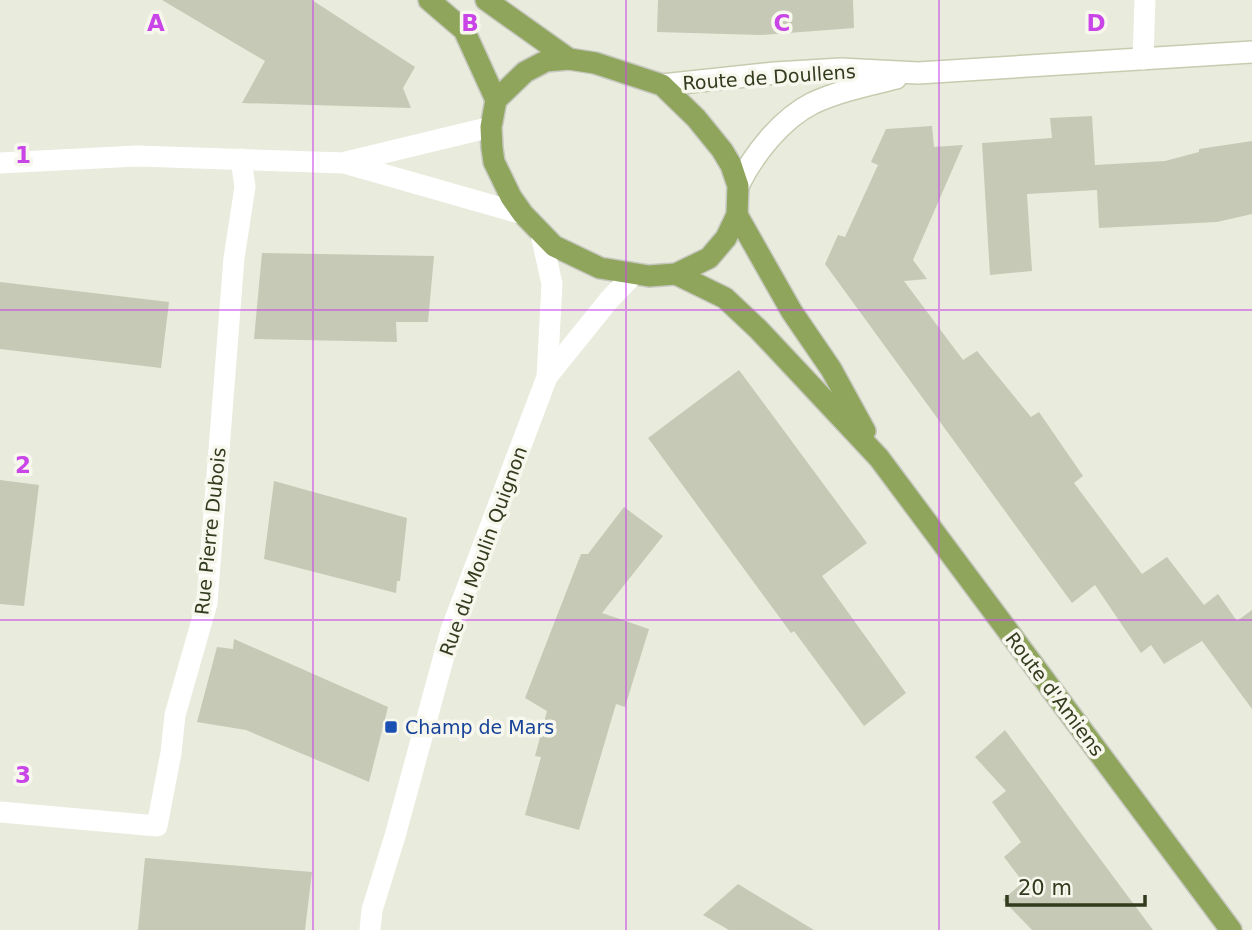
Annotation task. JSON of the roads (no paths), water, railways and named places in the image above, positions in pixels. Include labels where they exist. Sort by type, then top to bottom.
[{"type":"main road","points":[[429,0],[464,30],[496,100],[491,127],[494,162],[523,214],[554,246],[600,268],[649,276],[676,274],[709,258],[726,238],[737,215],[738,186],[731,165],[696,118],[662,85],[595,63],[569,59],[546,61],[525,72],[496,100]]},
{"type":"main road","points":[[486,0],[569,59]]},
{"type":"main road","name":"Route d'Amiens","points":[[737,215],[792,312],[831,369],[879,458]]},
{"type":"main road","name":"Route d'Amiens","points":[[676,274],[712,291],[733,306],[879,458],[1231,930]]},
{"type":"street","points":[[1143,59],[1145,0]]},
{"type":"street","name":"Route de Doullens","points":[[662,85],[841,69],[919,73],[1252,52]]},
{"type":"street","name":"Route de Doullens","points":[[738,186],[748,165],[763,148],[786,123],[811,104],[843,92],[919,73]]},
{"type":"street","points":[[344,163],[491,127]]},
{"type":"street","points":[[0,163],[137,156],[344,163],[523,214]]},
{"type":"street","name":"Rue Pierre Dubois","points":[[0,812],[157,826],[171,753],[175,715],[207,603],[234,258],[245,187],[241,159]]},
{"type":"street","name":"Rue du Moulin Quignon","points":[[370,930],[372,910],[451,630],[547,377],[552,284],[541,234]]},
{"type":"street","name":"Rue du Moulin Quignon","points":[[547,377],[609,300],[634,274]]},
{"type":"place","name":"Champ de Mars","points":[[391,727]]}]
